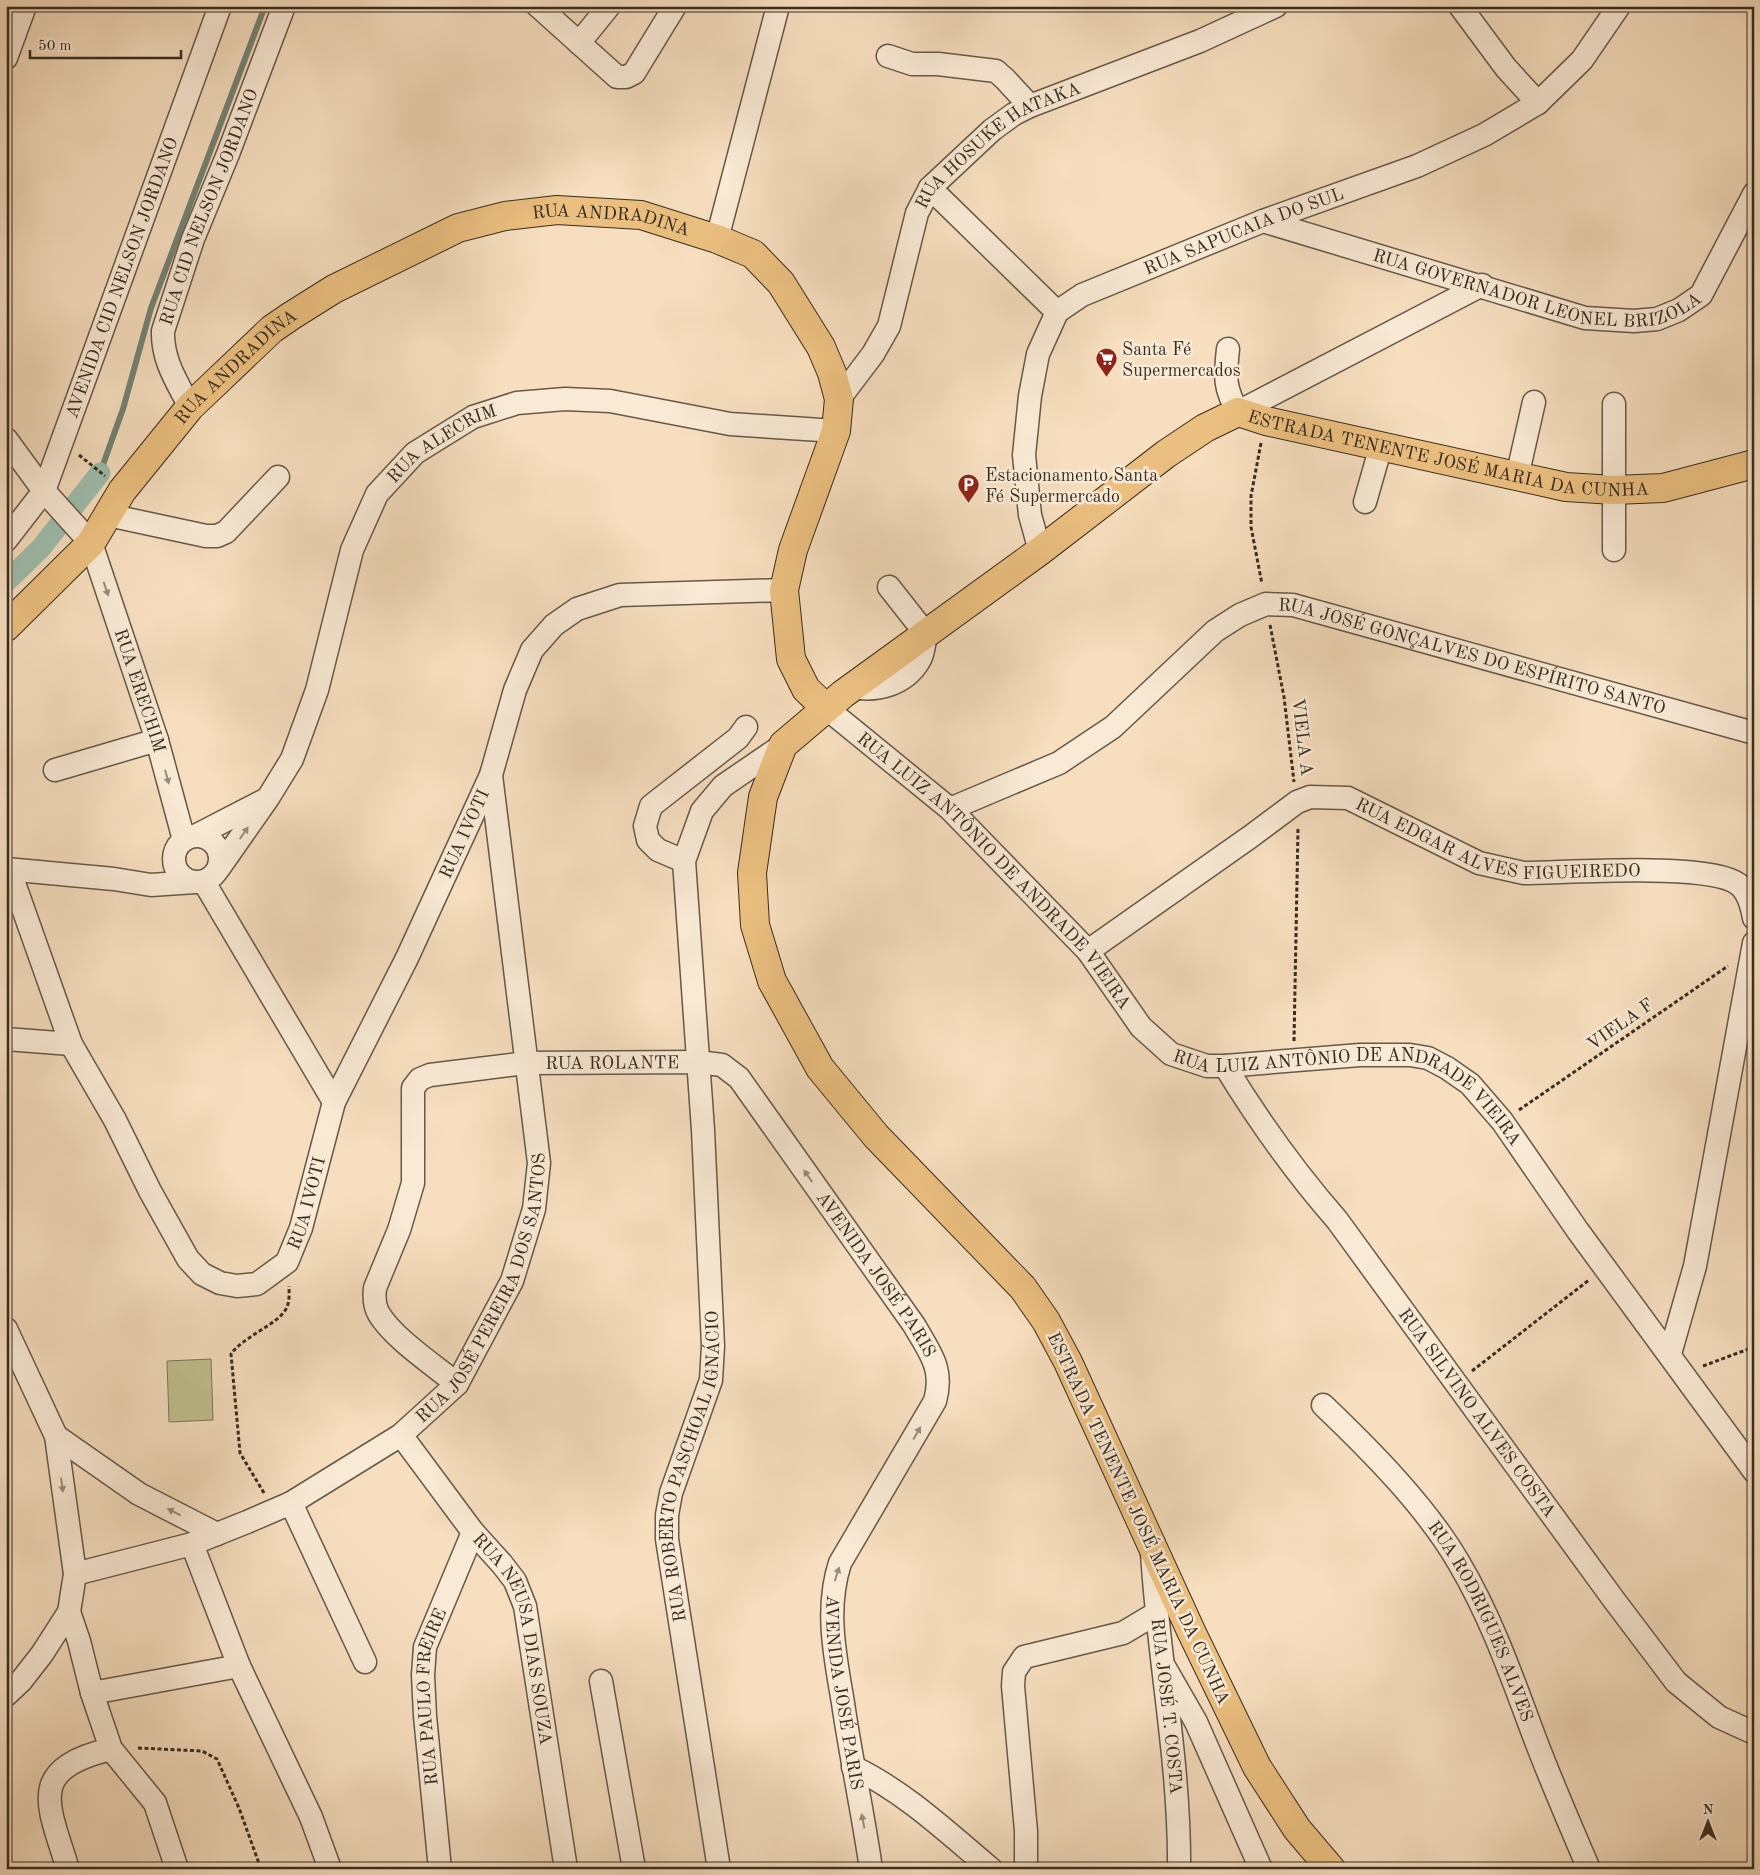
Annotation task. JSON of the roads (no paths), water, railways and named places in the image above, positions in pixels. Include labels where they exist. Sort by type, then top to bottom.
[{"type":"main road","name":"RUA ANDRADINA","points":[[84,534],[108,515],[122,491],[190,407],[272,329],[334,289],[458,228],[504,216],[557,210],[641,215],[717,239],[753,254],[781,283],[821,347],[832,373],[839,399],[836,431],[793,550],[784,590],[791,659],[806,689],[826,708]]},
{"type":"main road","name":"ESTRADA TENENTE JOSÉ MARIA DA CUNHA","points":[[1331,1869],[1292,1822],[1257,1767],[1068,1362],[1028,1295],[1003,1264],[876,1136],[820,1068],[772,981],[755,925],[752,873],[763,797],[783,745],[826,708],[1040,551],[1166,454],[1205,428],[1238,412],[1266,421],[1566,487],[1614,490],[1662,488],[1754,464]]},
{"type":"main road","points":[[6,627],[84,534]]},
{"type":"street","points":[[6,58],[25,6]]},
{"type":"street","name":"AVENIDA CID NELSON JORDANO","points":[[6,540],[50,498],[220,6]]},
{"type":"street","name":"RUA CID NELSON JORDANO","points":[[190,407],[166,361],[163,345],[164,331],[193,239],[228,154],[284,6]]},
{"type":"street","points":[[538,6],[617,77],[626,77],[634,73],[675,6]]},
{"type":"street","points":[[579,43],[610,6]]},
{"type":"street","points":[[717,239],[778,6]]},
{"type":"street","name":"RUA HOSUKE HATAKA","points":[[839,399],[873,354],[889,326],[918,213],[930,188],[992,130],[1014,114],[1030,106],[1200,42],[1276,6]]},
{"type":"street","points":[[1460,6],[1506,68],[1538,104]]},
{"type":"street","name":"RUA SAPUCAIA DO SUL","points":[[1057,312],[1082,295],[1264,221],[1417,166],[1484,135],[1538,104],[1582,60],[1619,6]]},
{"type":"street","points":[[888,56],[912,64],[938,64],[996,71],[1030,106]]},
{"type":"street","points":[[930,188],[1057,312],[1038,354],[1024,454],[1030,515],[1040,551]]},
{"type":"street","name":"RUA GOVERNADOR LEONEL BRIZOLA","points":[[1264,221],[1482,285],[1585,318],[1634,321],[1657,318],[1680,310],[1701,295],[1754,194]]},
{"type":"street","points":[[1228,349],[1226,370],[1228,394],[1238,412],[1482,285]]},
{"type":"street","name":"RUA ALECRIM","points":[[206,877],[268,798],[292,759],[318,690],[352,550],[377,494],[415,453],[473,417],[517,403],[565,399],[610,401],[730,424],[836,431]]},
{"type":"street","points":[[1517,477],[1534,402]]},
{"type":"street","points":[[1614,404],[1614,550]]},
{"type":"street","points":[[6,439],[50,498],[84,534]]},
{"type":"street","points":[[1365,502],[1381,446]]},
{"type":"street","points":[[108,515],[206,536],[216,536],[226,532],[278,477]]},
{"type":"street","name":"RUA ERECHIM","points":[[84,534],[157,740],[185,845]]},
{"type":"street","points":[[889,586],[926,634]]},
{"type":"street","name":"RUA IVOTI","points":[[7,869],[71,1044],[115,1120],[164,1216],[188,1258],[202,1274],[220,1283],[237,1286],[257,1284],[287,1262],[301,1228],[334,1102],[407,958],[491,775],[515,690],[532,650],[554,625],[577,609],[620,595],[784,590]]},
{"type":"street","name":"RUA JOSÉ GONÇALVES DO ESPÍRITO SANTO","points":[[950,809],[1060,763],[1114,726],[1215,631],[1240,615],[1266,604],[1293,605],[1754,733]]},
{"type":"street","name":"RUA LUIZ ANTÔNIO DE ANDRADE VIEIRA","points":[[826,708],[950,809],[1088,951],[1141,1027],[1171,1054],[1207,1066],[1294,1062],[1360,1055],[1410,1055],[1428,1058],[1470,1084],[1502,1122],[1754,1471]]},
{"type":"street","points":[[684,860],[658,850],[648,840],[645,826],[651,806],[738,738],[746,726]]},
{"type":"street","points":[[56,770],[157,740]]},
{"type":"street","points":[[698,1062],[684,860],[702,811],[723,786],[783,745]]},
{"type":"street","name":"RUA JOSÉ PEREIRA DOS SANTOS","points":[[75,1574],[192,1544],[283,1507],[400,1435],[457,1384],[512,1281],[534,1209],[539,1163],[491,775]]},
{"type":"street","name":"RUA EDGAR ALVES FIGUEIREDO","points":[[1088,951],[1297,802],[1310,797],[1348,798],[1479,862],[1515,872],[1691,871],[1722,875],[1740,885],[1752,905],[1754,918]]},
{"type":"street","points":[[114,879],[161,868],[185,845],[268,798]]},
{"type":"street","points":[[185,845],[205,837],[217,846],[220,852],[206,877]]},
{"type":"street","points":[[185,845],[178,873],[183,878],[206,877]]},
{"type":"street","points":[[7,869],[114,879],[150,885],[206,877]]},
{"type":"street","points":[[206,877],[334,1102]]},
{"type":"street","points":[[1670,1354],[1695,1266],[1754,943]]},
{"type":"street","points":[[6,1039],[71,1044]]},
{"type":"street","name":"RUA ROLANTE","points":[[457,1384],[391,1330],[379,1314],[374,1297],[375,1288],[405,1215],[412,1183],[414,1088],[420,1079],[430,1075],[526,1063],[698,1062]]},
{"type":"street","name":"AVENIDA JOSÉ PARIS","points":[[698,1062],[722,1065],[739,1078],[914,1326],[937,1365],[938,1389],[935,1401],[840,1563],[833,1584],[832,1622],[870,1869]]},
{"type":"street","name":"RUA ROBERTO PASCHOAL IGNÁCIO","points":[[698,1062],[713,1346],[711,1380],[671,1493],[667,1515],[668,1539],[719,1869]]},
{"type":"street","name":"RUA SILVINO ALVES COSTA","points":[[1225,1066],[1247,1102],[1304,1182],[1337,1220],[1676,1682],[1719,1717],[1754,1733]]},
{"type":"street","points":[[6,1329],[56,1436],[75,1574],[69,1612],[42,1654],[21,1681],[6,1695]]},
{"type":"street","name":"RUA RODRIGUES ALVES","points":[[1323,1405],[1365,1445],[1410,1497],[1458,1562],[1506,1661],[1558,1797],[1589,1869]]},
{"type":"street","name":"RUA NEUSA DIAS SOUZA","points":[[400,1435],[473,1532],[515,1581],[525,1606],[566,1869]]},
{"type":"street","points":[[56,1436],[139,1494],[218,1534]]},
{"type":"street","points":[[283,1507],[365,1662]]},
{"type":"street","name":"RUA PAULO FREIRE","points":[[440,1869],[425,1716],[423,1675],[425,1647],[473,1532]]},
{"type":"street","name":"RUA JOSÉ T. COSTA","points":[[1151,1543],[1155,1614],[1179,1806],[1179,1869]]},
{"type":"street","points":[[192,1544],[239,1666],[311,1817],[330,1869]]},
{"type":"street","points":[[69,1612],[79,1641],[92,1693],[111,1749],[155,1803],[177,1869]]},
{"type":"street","points":[[1026,1869],[1026,1831],[1013,1686],[1014,1672],[1024,1657],[1101,1640],[1123,1633],[1155,1614]]},
{"type":"street","points":[[1162,1664],[1180,1691],[1196,1722],[1261,1869]]},
{"type":"street","points":[[92,1693],[239,1666]]},
{"type":"street","points":[[601,1681],[634,1869]]},
{"type":"street","points":[[68,1869],[50,1810],[49,1790],[60,1772],[83,1758],[111,1749]]},
{"type":"street","points":[[853,1767],[879,1779],[906,1798],[992,1869]]},
{"type":"waterway","points":[[100,473],[123,409],[151,308],[265,6]]},
{"type":"waterway","points":[[6,582],[41,548],[100,473]]},
{"type":"place","name":"Santa Fé Supermercados","points":[[1106,378]]},
{"type":"place","name":"Estacionamento Santa Fé Supermercado","points":[[969,504]]}]
